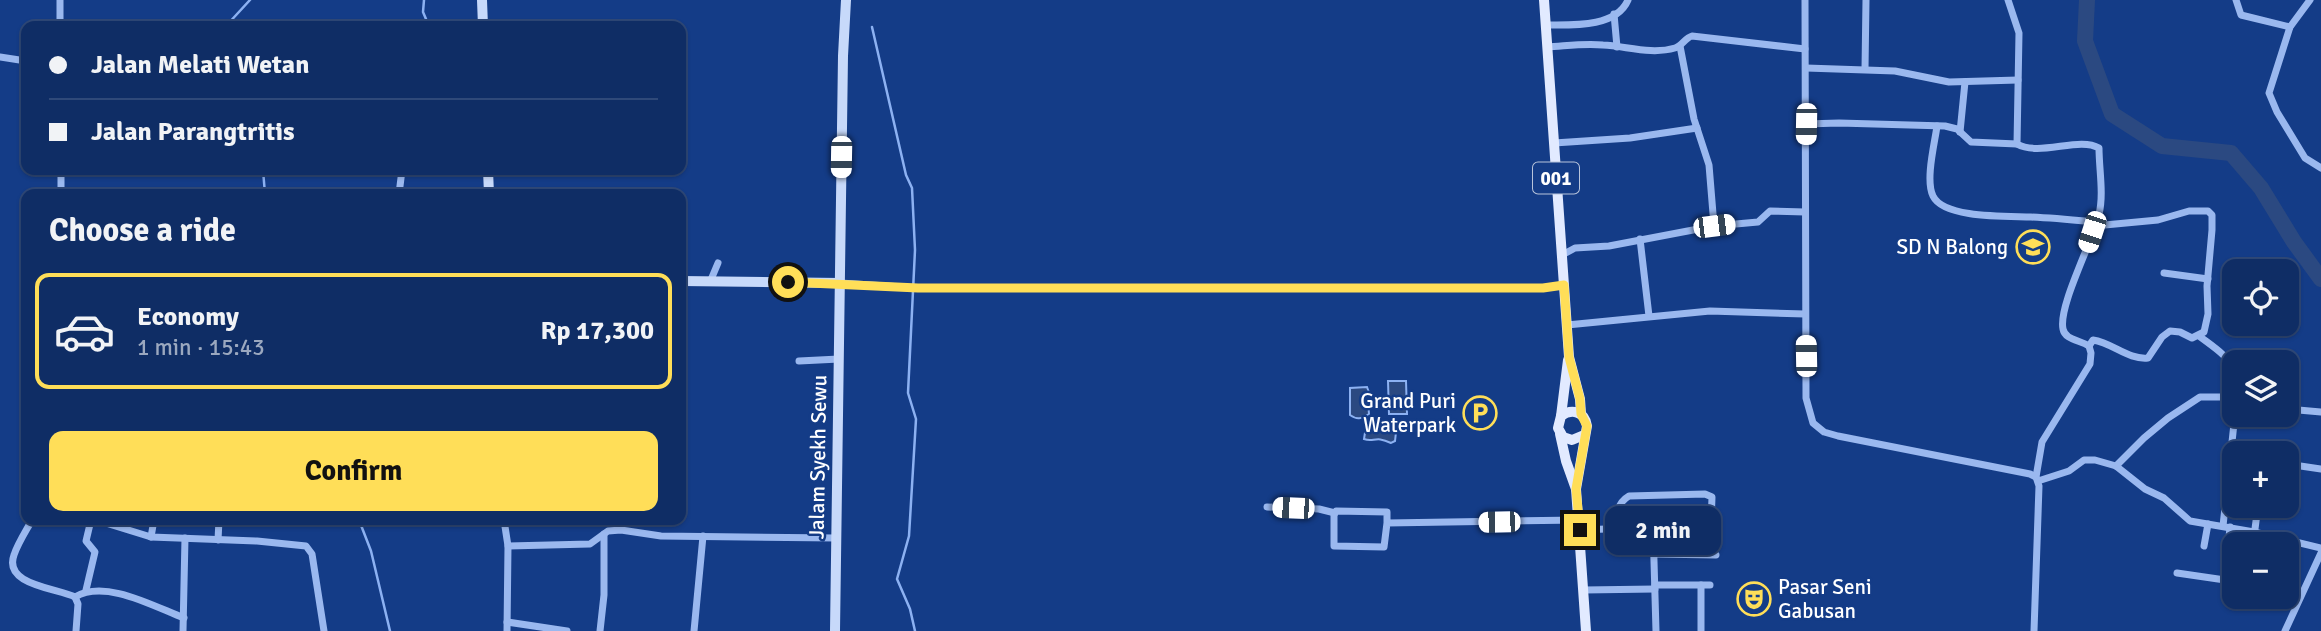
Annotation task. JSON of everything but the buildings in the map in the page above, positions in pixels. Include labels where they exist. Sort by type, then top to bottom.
[{"type":"main road","name":"001","points":[[1544,0],[1569,357],[1558,425],[1576,489],[1586,631]]},
{"type":"main road","name":"001","points":[[1569,357],[1580,399],[1581,414],[1586,421],[1576,489]]},
{"type":"main road","points":[[1561,416],[1568,412],[1581,414]]},
{"type":"main road","points":[[1560,434],[1572,440],[1584,435]]},
{"type":"street","points":[[60,0],[60,21]]},
{"type":"street","points":[[482,0],[483,21]]},
{"type":"street","name":"Jalam Syekh Sewu","points":[[835,631],[846,0]]},
{"type":"street","points":[[1545,25],[1588,23],[1614,14],[1624,7],[1628,0]]},
{"type":"street","points":[[1805,0],[1806,398],[1809,415],[1816,427],[1838,436],[1996,466],[2030,474],[2037,479],[2069,471],[2090,458],[2116,466],[2145,489],[2164,498],[2190,522],[2254,532],[2256,518]]},
{"type":"street","points":[[1865,69],[1866,0]]},
{"type":"street","points":[[2008,0],[2019,33],[2017,144]]},
{"type":"street","points":[[2236,0],[2241,15],[2290,27]]},
{"type":"street","points":[[2310,0],[2290,27],[2271,82],[2270,98],[2305,158],[2321,168]]},
{"type":"street","points":[[1614,14],[1617,47]]},
{"type":"street","points":[[1547,47],[1590,44],[1658,50],[1679,46],[1687,37],[1692,36],[1805,49]]},
{"type":"street","points":[[1679,46],[1697,128],[1709,165],[1714,226]]},
{"type":"street","points":[[0,57],[21,60]]},
{"type":"street","points":[[1805,68],[1895,71],[1949,82],[2018,80]]},
{"type":"street","points":[[1960,132],[1965,82]]},
{"type":"street","points":[[1806,124],[1937,125],[1952,127],[1971,142],[2017,144],[2029,148],[2098,146],[2100,202],[2062,325],[2069,338],[2089,346]]},
{"type":"street","points":[[1937,125],[1930,182],[1933,196],[1950,209],[1982,215],[2095,224],[2158,220],[2189,211],[2208,211],[2212,215],[2206,327],[2199,336],[2192,338],[2170,331],[2162,337],[2148,358],[2141,359],[2093,340],[2089,346],[2090,364],[2042,442],[2037,479],[2034,631]]},
{"type":"street","points":[[1553,143],[1630,138],[1697,128]]},
{"type":"street","points":[[1562,255],[1575,248],[1609,246],[1714,226],[1758,222],[1770,211],[1805,212]]},
{"type":"street","points":[[1640,239],[1649,316]]},
{"type":"street","points":[[710,282],[718,263]]},
{"type":"street","points":[[2164,273],[2208,279]]},
{"type":"street","points":[[686,281],[839,283],[918,288],[1543,288],[1564,285]]},
{"type":"street","points":[[1567,324],[1710,311],[1805,314]]},
{"type":"street","points":[[2199,336],[2222,354]]},
{"type":"street","points":[[799,360],[839,359]]},
{"type":"street","points":[[2116,466],[2168,418],[2200,397],[2222,397]]},
{"type":"street","points":[[2299,410],[2321,412]]},
{"type":"street","points":[[2299,466],[2321,469]]},
{"type":"street","points":[[1387,523],[1579,525],[1617,528],[1711,525],[1711,496],[1629,496],[1618,510],[1617,528]]},
{"type":"street","points":[[1267,507],[1319,509],[1335,513],[1387,512],[1384,547],[1335,548],[1335,513]]},
{"type":"street","points":[[2227,518],[2227,532]]},
{"type":"street","points":[[2204,547],[2208,524]]},
{"type":"street","points":[[29,525],[14,555],[13,566],[15,573],[26,582],[75,597],[86,590],[116,592],[184,618]]},
{"type":"street","points":[[86,590],[95,552],[86,541],[91,525]]},
{"type":"street","points":[[110,525],[151,537],[301,544],[310,549],[318,582],[324,631]]},
{"type":"street","points":[[151,537],[153,525]]},
{"type":"street","points":[[218,540],[219,525]]},
{"type":"street","points":[[506,525],[508,546],[507,631]]},
{"type":"street","points":[[1653,526],[1656,631]]},
{"type":"street","points":[[508,546],[590,544],[608,531],[621,530],[654,536],[836,538]]},
{"type":"street","points":[[600,631],[604,595],[604,534]]},
{"type":"street","points":[[694,631],[703,536]]},
{"type":"street","points":[[183,631],[185,538]]},
{"type":"street","points":[[2285,631],[2321,551],[2299,545]]},
{"type":"street","points":[[1654,554],[1716,555]]},
{"type":"street","points":[[2177,573],[2222,580]]},
{"type":"street","points":[[1701,585],[1701,631]]},
{"type":"street","points":[[1584,590],[1710,585]]},
{"type":"street","points":[[75,597],[78,604],[76,631]]},
{"type":"street","points":[[507,622],[567,631]]},
{"type":"water","points":[[1388,381],[1406,381],[1407,414],[1389,414]]},
{"type":"water","points":[[1367,387],[1371,398],[1368,402],[1369,414],[1355,418],[1350,415],[1350,388]]},
{"type":"water","points":[[1391,425],[1396,432],[1395,441],[1391,443],[1364,439],[1366,426]]},
{"type":"waterway","points":[[231,21],[250,0]]},
{"type":"waterway","points":[[424,0],[423,12],[427,21]]},
{"type":"waterway","points":[[2087,0],[2085,41],[2112,114],[2162,146],[2231,153],[2261,188],[2294,242],[2321,279]]},
{"type":"waterway","points":[[872,27],[906,175],[912,188],[915,250],[908,393],[916,419],[909,536],[897,579],[910,609],[915,631]]},
{"type":"waterway","points":[[263,175],[265,189]]},
{"type":"waterway","points":[[361,525],[371,551],[390,631]]},
{"type":"place","name":"SD N Balong","points":[[2033,247]]},
{"type":"place","name":"Grand Puri Waterpark","points":[[1480,413]]},
{"type":"place","name":"Pasar Seni Gabusan","points":[[1754,599]]},
{"type":"route","points":[[788,282],[918,288],[1543,288],[1564,285],[1569,357],[1580,399],[1581,414],[1587,426],[1576,489],[1580,530]]}]
